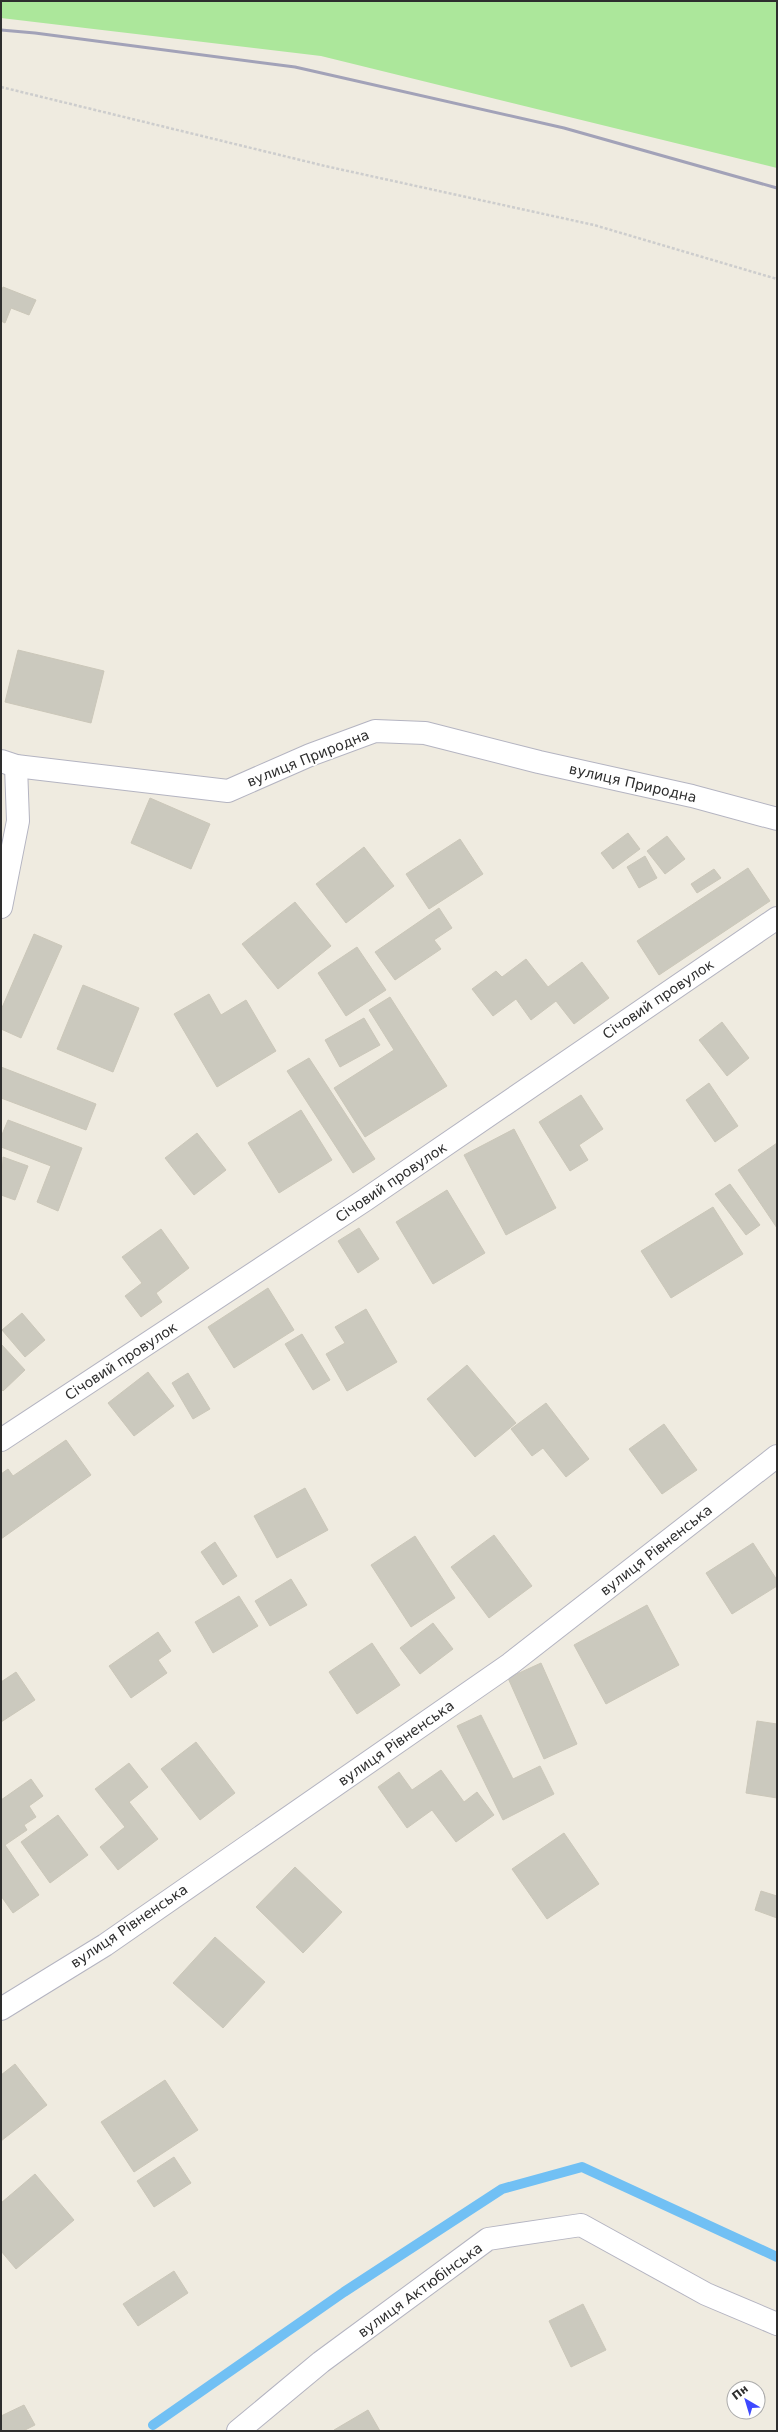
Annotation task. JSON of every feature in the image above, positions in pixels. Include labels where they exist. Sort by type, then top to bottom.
[{"type":"street","name":"вулиця Природна","points":[[8,764],[228,790],[310,754],[375,731],[425,733],[539,762],[692,796],[777,819]]},
{"type":"street","points":[[1,908],[6,892],[18,821],[8,764]]},
{"type":"street","name":"Січовий провулок","points":[[1,1440],[365,1200],[777,918]]},
{"type":"street","name":"вулиця Рівненська","points":[[1,2010],[105,1945],[510,1664],[777,1456]]},
{"type":"street","name":"вулиця Актюбінська","points":[[238,2431],[321,2362],[488,2239],[581,2225],[706,2294],[777,2324]]},
{"type":"path","points":[[1,87],[325,166],[594,225],[777,279]]},
{"type":"green space","points":[[1,1],[777,1],[777,168],[321,56],[1,18]]},
{"type":"building","points":[[3,287],[36,300],[29,315],[11,308],[5,323],[1,321],[1,293]]},
{"type":"building","points":[[18,650],[104,671],[91,723],[5,702]]},
{"type":"building","points":[[150,798],[210,824],[191,869],[131,843]]},
{"type":"building","points":[[628,833],[640,849],[613,869],[601,853]]},
{"type":"building","points":[[667,836],[685,859],[665,874],[647,851]]},
{"type":"building","points":[[460,839],[483,874],[429,909],[406,874]]},
{"type":"building","points":[[364,847],[394,886],[346,923],[316,884]]},
{"type":"building","points":[[645,856],[657,878],[639,888],[627,867]]},
{"type":"building","points":[[748,868],[770,901],[659,975],[637,941]]},
{"type":"building","points":[[714,869],[721,878],[697,893],[691,884]]},
{"type":"building","points":[[295,902],[331,946],[278,989],[242,944]]},
{"type":"building","points":[[439,908],[452,928],[434,940],[441,949],[395,980],[375,952]]},
{"type":"building","points":[[34,934],[62,946],[21,1038],[1,1029],[1,1010]]},
{"type":"building","points":[[357,947],[386,990],[346,1016],[318,973]]},
{"type":"building","points":[[526,959],[548,987],[582,962],[609,998],[574,1024],[556,1001],[531,1020],[516,999],[493,1016],[472,989],[496,971],[502,977]]},
{"type":"building","points":[[83,985],[139,1008],[113,1072],[57,1049]]},
{"type":"building","points":[[209,994],[221,1015],[246,1000],[276,1051],[217,1087],[174,1014]]},
{"type":"building","points":[[390,997],[447,1086],[365,1137],[334,1088],[394,1050],[369,1010]]},
{"type":"building","points":[[364,1018],[380,1045],[340,1067],[325,1040]]},
{"type":"building","points":[[722,1022],[749,1058],[727,1076],[699,1040]]},
{"type":"building","points":[[309,1058],[375,1159],[353,1173],[287,1071]]},
{"type":"building","points":[[1,1067],[96,1104],[86,1130],[1,1098]]},
{"type":"building","points":[[709,1083],[738,1126],[715,1142],[686,1100]]},
{"type":"building","points":[[581,1095],[603,1129],[579,1145],[588,1160],[570,1171],[539,1122]]},
{"type":"building","points":[[301,1110],[332,1160],[279,1193],[248,1143]]},
{"type":"building","points":[[8,1120],[82,1148],[58,1211],[37,1202],[51,1166],[1,1147],[1,1137]]},
{"type":"building","points":[[514,1129],[556,1208],[506,1235],[464,1155]]},
{"type":"building","points":[[197,1133],[226,1170],[194,1195],[165,1158]]},
{"type":"building","points":[[777,1143],[777,1228],[738,1170]]},
{"type":"building","points":[[3,1157],[28,1166],[15,1200],[1,1195]]},
{"type":"building","points":[[730,1184],[760,1225],[746,1235],[715,1194]]},
{"type":"building","points":[[447,1190],[485,1253],[433,1284],[396,1222]]},
{"type":"building","points":[[713,1207],[743,1254],[671,1298],[641,1251]]},
{"type":"building","points":[[359,1228],[379,1259],[358,1273],[338,1241]]},
{"type":"building","points":[[161,1229],[189,1268],[156,1293],[162,1302],[141,1317],[125,1296],[142,1283],[122,1257]]},
{"type":"building","points":[[268,1288],[294,1330],[234,1368],[208,1327]]},
{"type":"building","points":[[366,1309],[397,1362],[347,1391],[326,1354],[345,1343],[335,1327]]},
{"type":"building","points":[[22,1313],[45,1340],[25,1357],[2,1330]]},
{"type":"building","points":[[302,1334],[330,1380],[313,1390],[285,1344]]},
{"type":"building","points":[[1,1344],[25,1370],[3,1391],[1,1389]]},
{"type":"building","points":[[467,1365],[516,1423],[475,1457],[427,1399]]},
{"type":"building","points":[[148,1372],[174,1406],[134,1436],[108,1403]]},
{"type":"building","points":[[188,1373],[210,1409],[193,1419],[172,1383]]},
{"type":"building","points":[[546,1403],[589,1459],[566,1477],[543,1448],[532,1456],[511,1429]]},
{"type":"building","points":[[664,1424],[697,1470],[662,1494],[629,1449]]},
{"type":"building","points":[[66,1440],[91,1475],[1,1539],[1,1474],[8,1469],[13,1476]]},
{"type":"building","points":[[305,1488],[328,1530],[277,1558],[254,1516]]},
{"type":"building","points":[[494,1535],[532,1586],[489,1618],[451,1567]]},
{"type":"building","points":[[415,1536],[455,1598],[411,1627],[371,1565]]},
{"type":"building","points":[[215,1542],[237,1576],[223,1585],[201,1552]]},
{"type":"building","points":[[753,1543],[777,1580],[777,1586],[732,1614],[706,1573]]},
{"type":"building","points":[[291,1579],[307,1605],[270,1626],[255,1601]]},
{"type":"building","points":[[239,1596],[258,1626],[213,1653],[195,1622]]},
{"type":"building","points":[[647,1605],[679,1665],[606,1704],[574,1645]]},
{"type":"building","points":[[433,1623],[453,1649],[420,1674],[400,1648]]},
{"type":"building","points":[[158,1632],[171,1651],[158,1660],[167,1673],[131,1698],[109,1666]]},
{"type":"building","points":[[372,1643],[400,1685],[357,1714],[329,1672]]},
{"type":"building","points":[[541,1663],[577,1744],[544,1759],[508,1678]]},
{"type":"building","points":[[16,1672],[35,1700],[1,1722],[1,1682]]},
{"type":"building","points":[[481,1715],[513,1779],[540,1766],[554,1794],[503,1820],[457,1726]]},
{"type":"building","points":[[757,1721],[777,1724],[777,1798],[746,1793]]},
{"type":"building","points":[[196,1742],[235,1793],[200,1820],[161,1769]]},
{"type":"building","points":[[129,1763],[148,1787],[129,1802],[158,1839],[118,1870],[100,1847],[125,1827],[95,1789]]},
{"type":"building","points":[[441,1770],[464,1802],[477,1792],[494,1815],[456,1842],[432,1810],[407,1828],[378,1787],[399,1772],[412,1790]]},
{"type":"building","points":[[31,1779],[43,1796],[29,1806],[36,1817],[24,1825],[27,1830],[5,1845],[39,1895],[13,1913],[1,1896],[1,1800]]},
{"type":"building","points":[[58,1815],[88,1855],[50,1883],[21,1842]]},
{"type":"building","points":[[564,1833],[599,1884],[547,1919],[512,1869]]},
{"type":"building","points":[[295,1867],[342,1912],[303,1953],[256,1907]]},
{"type":"building","points":[[761,1891],[777,1896],[777,1918],[755,1910]]},
{"type":"building","points":[[215,1937],[265,1982],[223,2028],[173,1983]]},
{"type":"building","points":[[15,2064],[47,2105],[1,2141],[1,2075]]},
{"type":"building","points":[[165,2080],[198,2130],[134,2172],[101,2122]]},
{"type":"building","points":[[174,2157],[191,2183],[154,2207],[137,2181]]},
{"type":"building","points":[[35,2174],[74,2220],[16,2269],[1,2251],[1,2203]]},
{"type":"building","points":[[174,2271],[188,2293],[138,2326],[123,2304]]},
{"type":"building","points":[[583,2304],[606,2350],[571,2367],[549,2321]]},
{"type":"building","points":[[24,2405],[35,2425],[23,2431],[1,2431],[1,2416]]},
{"type":"building","points":[[368,2410],[380,2431],[334,2430]]},
{"type":"waterway","points":[[153,2425],[344,2292],[502,2189],[582,2167],[777,2257]]},
{"type":"railway","points":[[1,30],[35,33],[295,67],[564,128],[777,188]]}]
